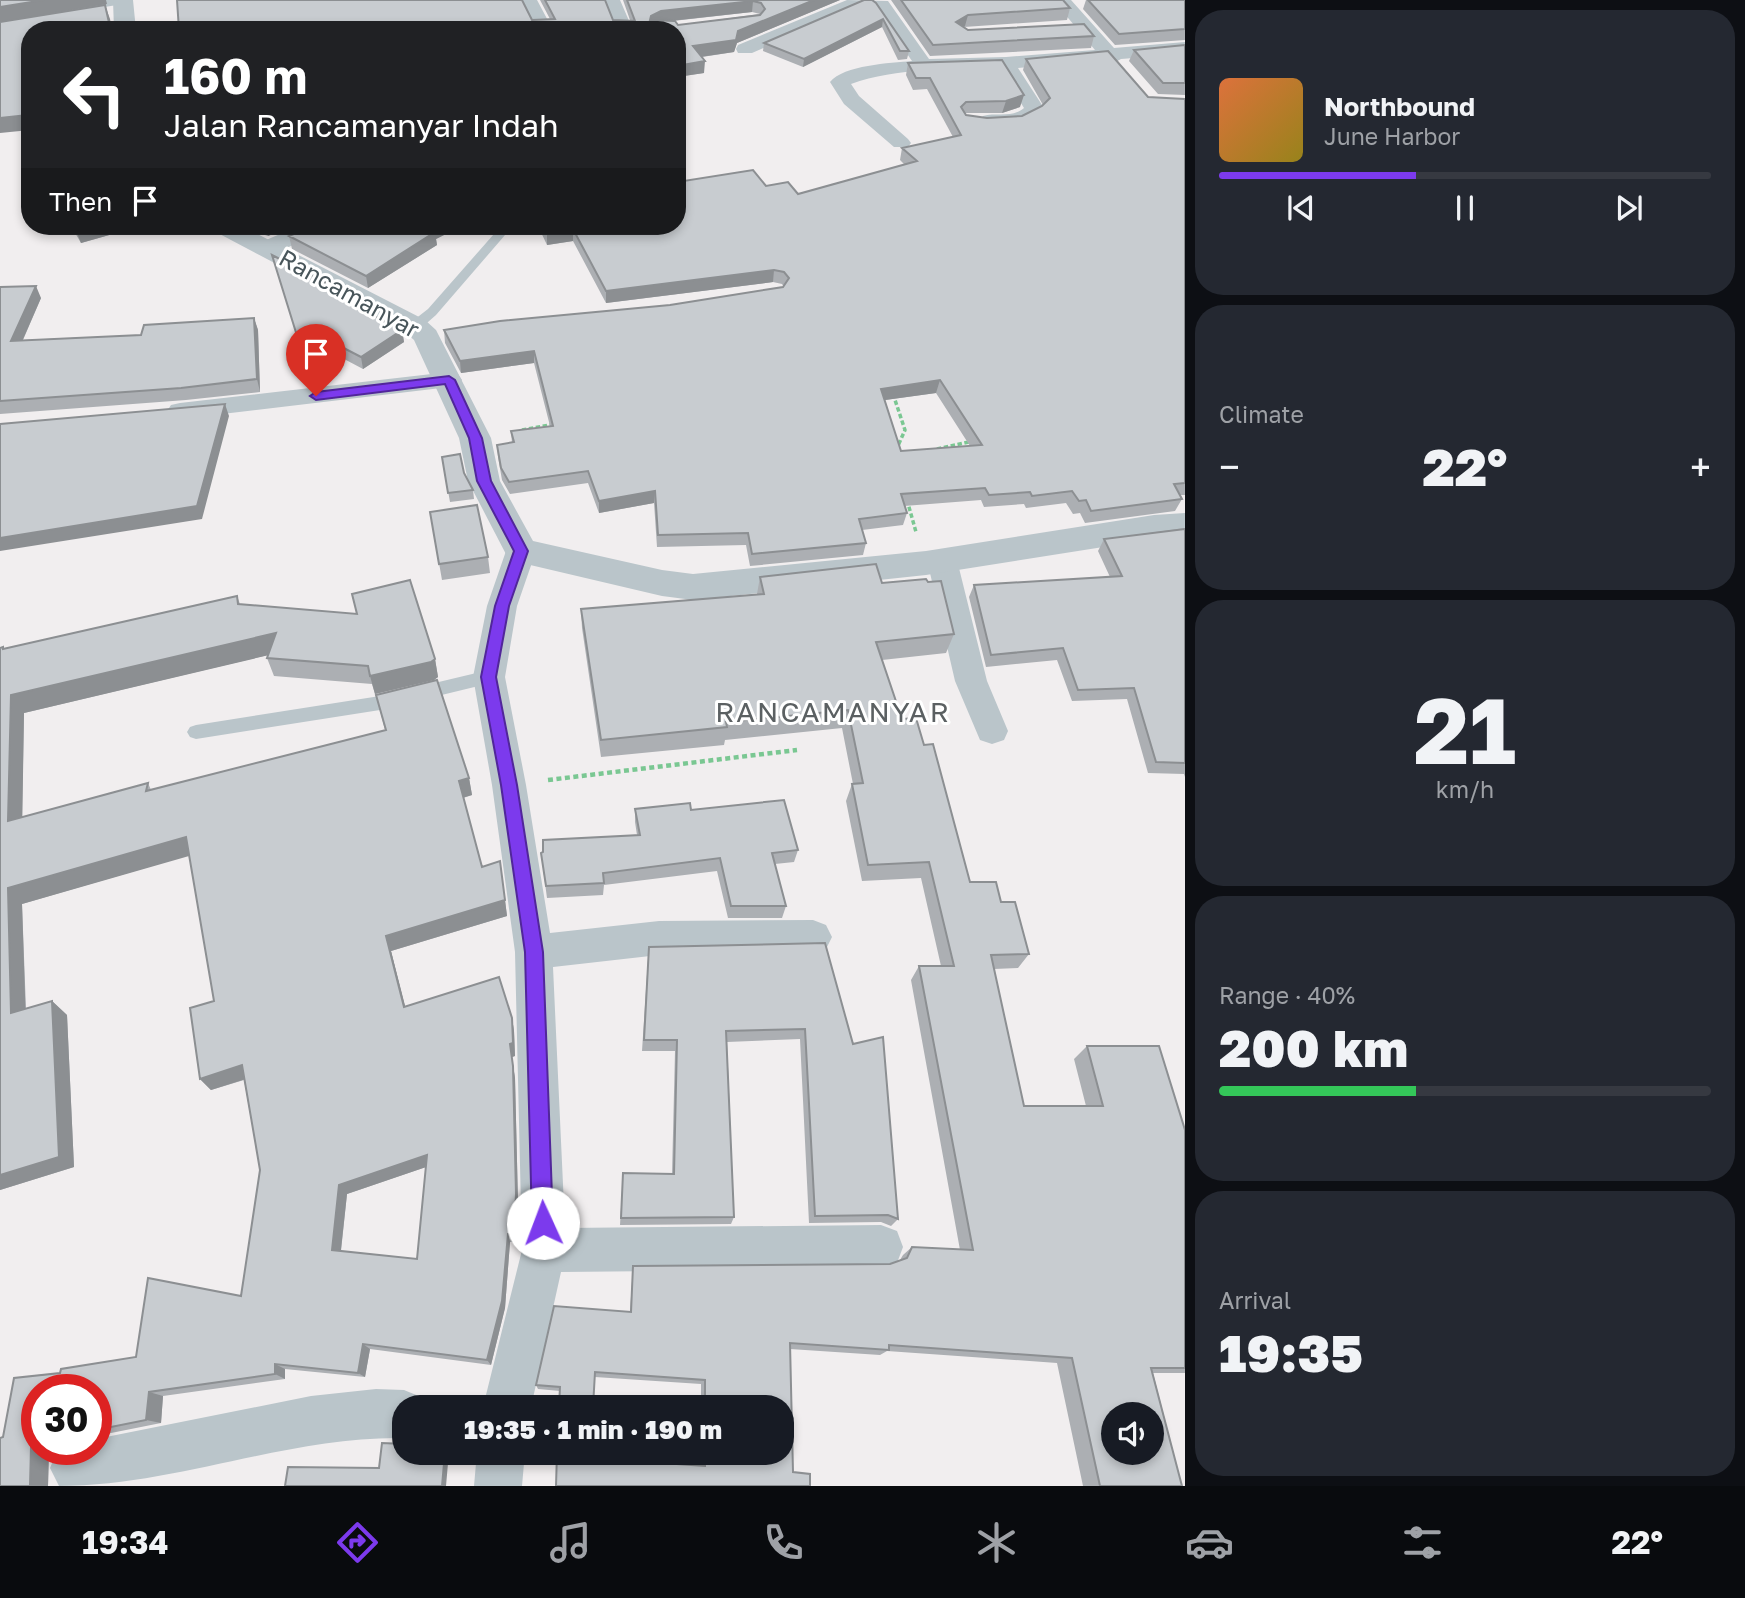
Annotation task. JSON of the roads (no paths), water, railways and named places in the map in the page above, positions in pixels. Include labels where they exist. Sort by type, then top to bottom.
[{"type":"street","points":[[528,0],[539,21]]},
{"type":"street","points":[[611,0],[620,21]]},
{"type":"street","points":[[746,49],[862,0]]},
{"type":"street","points":[[875,0],[882,5],[924,65]]},
{"type":"street","points":[[1063,1],[1089,1]]},
{"type":"street","points":[[1063,1],[1127,74]]},
{"type":"street","points":[[0,19],[122,10]]},
{"type":"street","points":[[55,21],[122,10]]},
{"type":"street","points":[[0,30],[21,27]]},
{"type":"street","points":[[1059,29],[1086,27]]},
{"type":"street","points":[[901,143],[851,100],[840,82],[866,72],[924,65],[1006,63],[1185,48]]},
{"type":"street","points":[[970,120],[1017,120],[1031,114],[1034,108],[1006,63]]},
{"type":"street","name":"Rancamanyar","points":[[241,235],[431,331],[475,438],[484,481],[521,551]]},
{"type":"street","points":[[267,248],[297,235]]},
{"type":"street","points":[[159,413],[449,380]]},
{"type":"street","points":[[510,1395],[544,1250],[534,952],[509,785],[489,677],[502,606],[521,551],[662,583],[693,587],[934,561],[1154,527],[1185,525]]},
{"type":"street","points":[[934,561],[971,681],[992,731]]},
{"type":"street","points":[[534,952],[659,938],[813,937]]},
{"type":"street","points":[[544,1250],[881,1247]]},
{"type":"street","points":[[74,1468],[311,1420],[392,1414]]},
{"type":"street","points":[[498,1486],[500,1465]]},
{"type":"lane","points":[[431,331],[432,312],[499,235]]},
{"type":"lane","points":[[196,732],[381,702],[458,687],[489,677]]},
{"type":"district","name":"RANCAMANYAR","points":[[833,712]]}]
